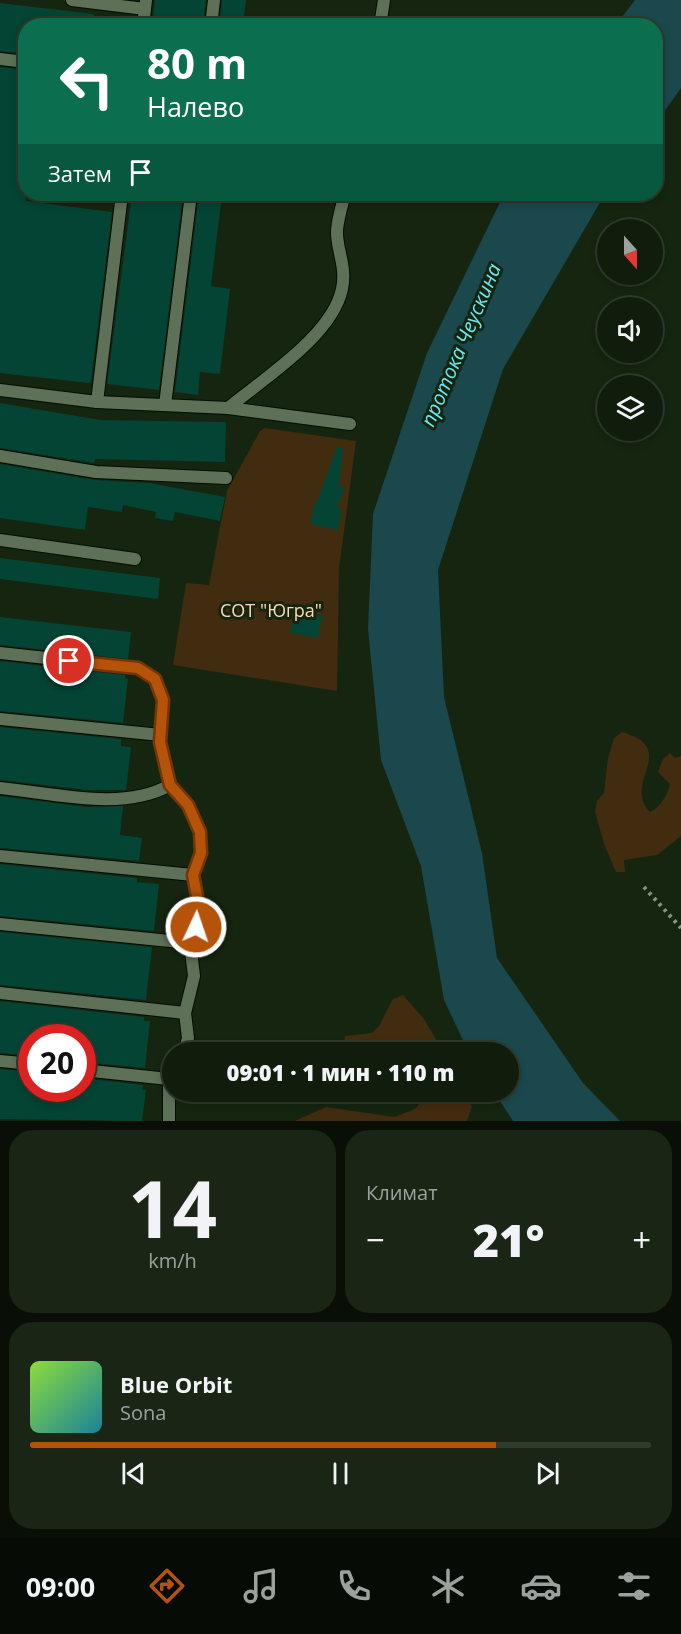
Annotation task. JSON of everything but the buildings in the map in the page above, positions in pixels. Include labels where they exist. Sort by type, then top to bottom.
[{"type":"lane","points":[[72,0],[145,5]]},
{"type":"lane","points":[[212,18],[214,0]]},
{"type":"lane","points":[[381,18],[384,0]]},
{"type":"lane","points":[[0,59],[18,61]]},
{"type":"lane","points":[[97,402],[122,201]]},
{"type":"lane","points":[[165,405],[190,201]]},
{"type":"lane","points":[[228,408],[303,346],[332,316],[342,290],[344,261],[337,231],[343,201]]},
{"type":"lane","points":[[0,390],[97,402],[228,408],[350,424]]},
{"type":"lane","points":[[0,456],[96,472],[226,478]]},
{"type":"lane","points":[[0,540],[135,558]]},
{"type":"lane","points":[[0,653],[138,668],[155,679],[163,700],[161,735],[170,785],[188,805],[200,832],[201,853],[193,875],[197,896],[196,927],[190,943],[194,976],[184,1013],[187,1042]]},
{"type":"lane","points":[[0,719],[161,735]]},
{"type":"lane","points":[[0,788],[117,800],[152,796],[170,785]]},
{"type":"lane","points":[[0,856],[193,875]]},
{"type":"lane","points":[[0,924],[190,943]]},
{"type":"lane","points":[[0,993],[184,1013]]},
{"type":"lane","points":[[0,1061],[18,1063]]},
{"type":"lane","points":[[96,1071],[162,1075]]},
{"type":"lane","points":[[169,1121],[170,1102]]},
{"type":"path","points":[[644,887],[681,928]]},
{"type":"green space","name":"СОТ \"Югра\"","points":[[265,428],[356,441],[339,569],[337,691],[173,665],[186,583],[209,585],[227,491],[260,431]]},
{"type":"green space","points":[[622,732],[639,739],[647,748],[649,757],[642,790],[643,801],[650,812],[663,800],[670,784],[658,772],[663,759],[670,753],[675,758],[681,756],[681,836],[657,855],[624,860],[625,872],[616,872],[604,844],[595,812],[597,801],[604,793],[608,758],[614,738]]},
{"type":"green space","points":[[403,995],[424,1019],[438,1042],[344,1042],[345,1036],[372,1033],[379,1026],[393,999]]},
{"type":"green space","points":[[421,1102],[470,1102],[472,1107],[467,1121],[295,1121],[326,1107],[394,1117],[415,1109]]},
{"type":"water","points":[[635,0],[681,0],[681,88],[663,113],[663,18],[621,18]]},
{"type":"water","name":"протока Чеускина","points":[[501,201],[601,201],[503,369],[438,570],[444,697],[482,853],[497,958],[583,1083],[620,1121],[513,1121],[501,1102],[519,1102],[519,1042],[464,1042],[444,1000],[421,866],[381,760],[368,629],[373,514],[427,353]]},
{"type":"route","points":[[69,661],[138,668],[155,679],[163,700],[160,742],[170,785],[188,805],[200,832],[201,853],[193,875],[197,896],[196,927]]}]
